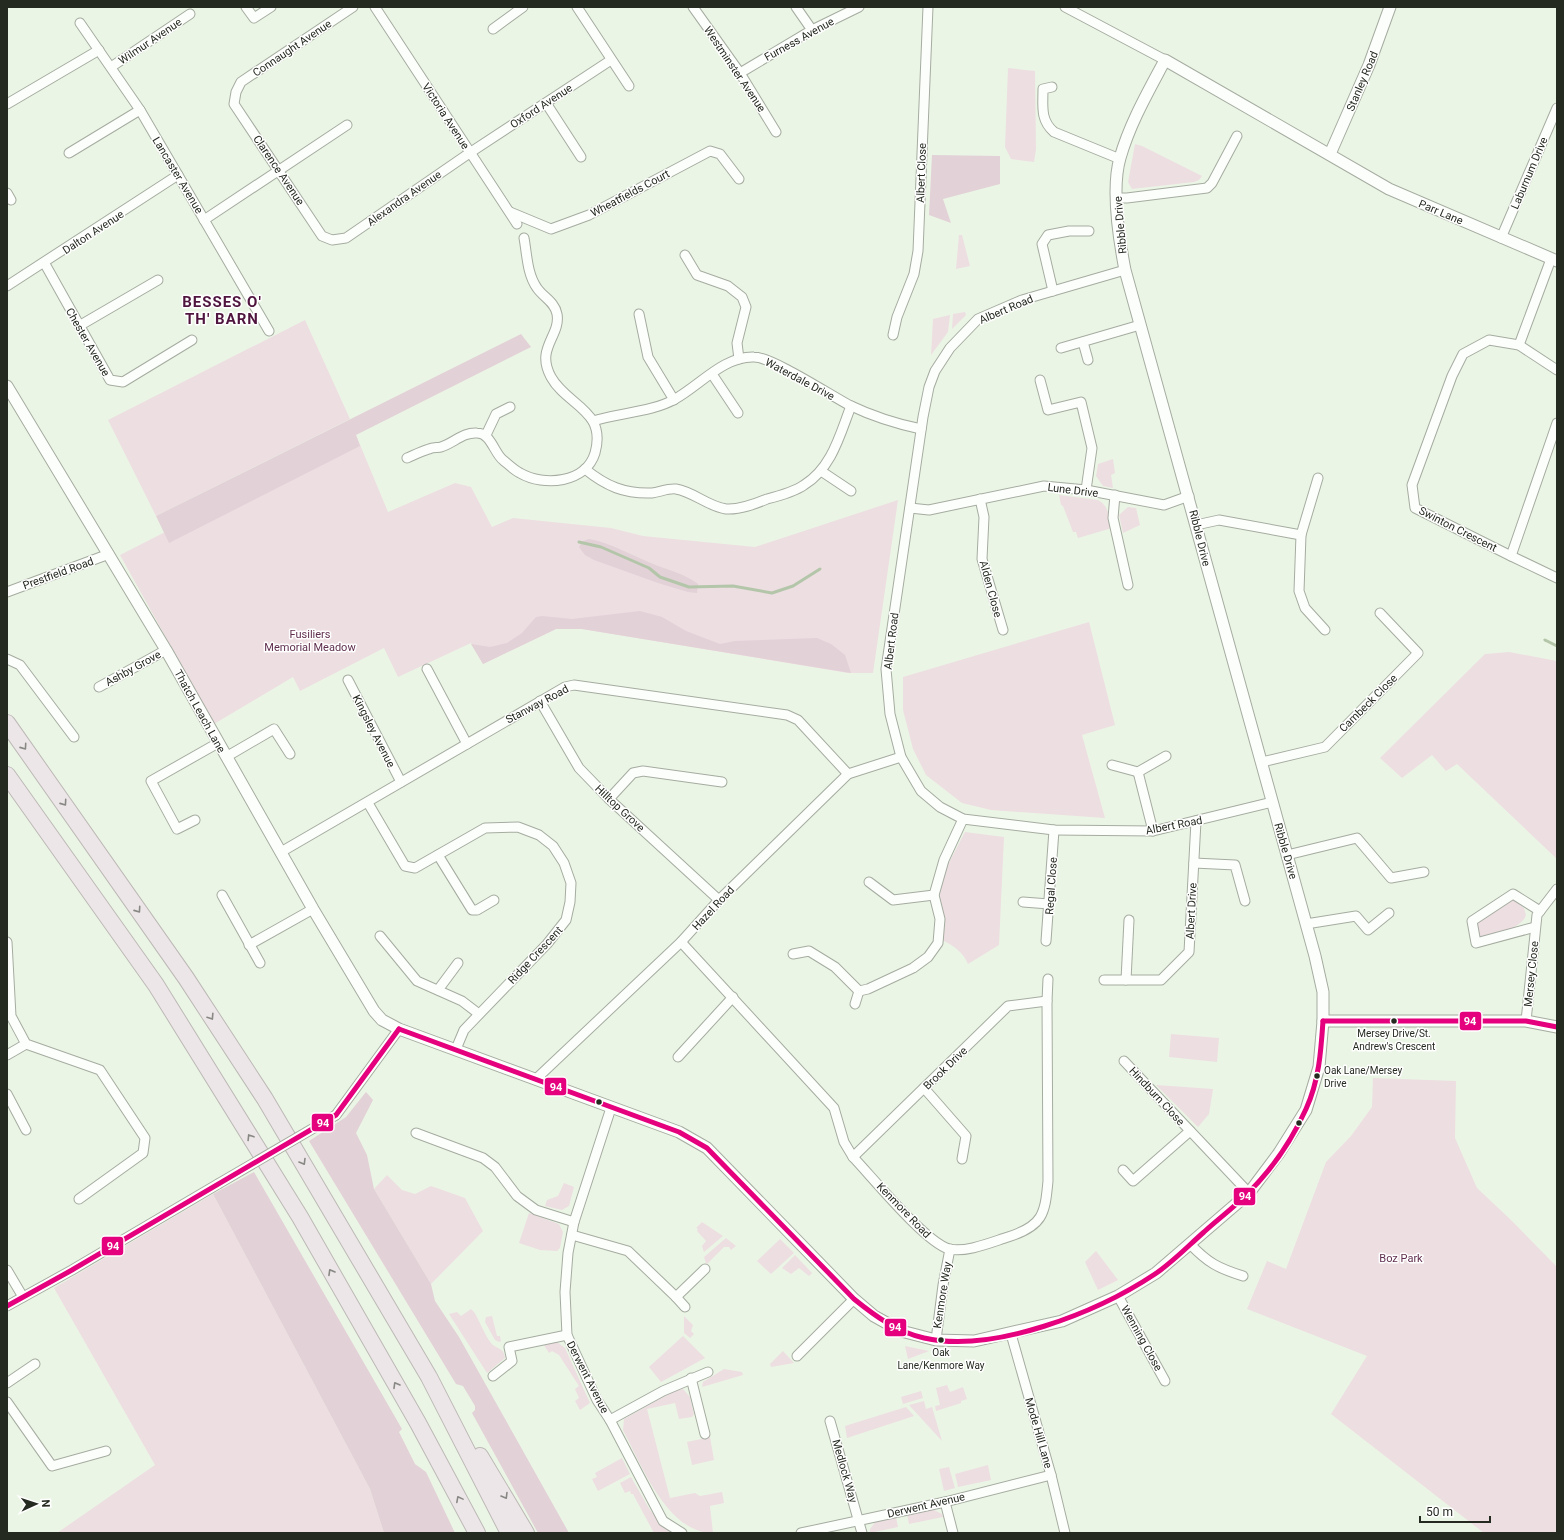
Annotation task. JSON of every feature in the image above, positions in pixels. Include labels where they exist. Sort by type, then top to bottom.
[{"type":"highway","points":[[7,723],[186,978],[265,1099],[384,1299],[444,1406],[509,1533]]},
{"type":"highway","points":[[7,775],[152,979],[300,1217],[418,1423],[477,1533]]},
{"type":"highway","points":[[444,1406],[468,1436],[526,1533]]},
{"type":"street","points":[[246,7],[254,18],[271,7]]},
{"type":"street","name":"Connaught Avenue","points":[[236,92],[241,82],[353,7]]},
{"type":"street","name":"Victoria Avenue","points":[[375,7],[518,224]]},
{"type":"street","points":[[493,29],[523,7]]},
{"type":"street","points":[[577,7],[611,60],[630,86]]},
{"type":"street","name":"Westminster Avenue","points":[[693,7],[740,73],[776,132]]},
{"type":"street","points":[[796,7],[812,30]]},
{"type":"street","name":"Furness Avenue","points":[[740,73],[812,30],[859,7]]},
{"type":"street","name":"Albert Close","points":[[893,335],[897,317],[914,274],[918,251],[928,7]]},
{"type":"street","points":[[1065,7],[1165,60]]},
{"type":"street","name":"Stanley Road","points":[[1330,154],[1369,65],[1390,7]]},
{"type":"street","name":"Wilmur Avenue","points":[[111,67],[190,14]]},
{"type":"street","name":"Lancaster Avenue","points":[[80,23],[140,110],[269,331]]},
{"type":"street","points":[[7,104],[99,50]]},
{"type":"street","name":"Oxford Avenue","points":[[470,152],[611,60]]},
{"type":"street","name":"Parr Lane","points":[[1165,60],[1389,189],[1554,260]]},
{"type":"street","name":"Ribble Drive","points":[[936,1340],[974,1341],[1011,1334],[1062,1321],[1118,1296],[1156,1273],[1249,1193],[1279,1153],[1306,1110],[1320,1067],[1323,992],[1262,762],[1125,270],[1119,240],[1116,198],[1120,159],[1136,115],[1165,60]]},
{"type":"street","points":[[1052,87],[1043,89],[1043,115],[1046,126],[1054,132],[1120,159]]},
{"type":"street","name":"Clarence Avenue","points":[[236,92],[234,104],[279,169],[322,236],[335,241]]},
{"type":"street","points":[[546,103],[581,157]]},
{"type":"street","name":"Laburnum Drive","points":[[1501,238],[1557,108]]},
{"type":"street","points":[[69,153],[140,110]]},
{"type":"street","points":[[204,220],[347,125]]},
{"type":"street","points":[[1116,198],[1127,198],[1207,188],[1212,183],[1237,136]]},
{"type":"street","name":"Wheatfields Court","points":[[510,212],[551,229],[589,215],[710,151],[720,154],[738,179]]},
{"type":"street","name":"Alexandra Avenue","points":[[335,241],[346,238],[470,152]]},
{"type":"street","name":"Dalton Avenue","points":[[7,286],[45,264],[178,175]]},
{"type":"street","points":[[1053,291],[1042,244],[1048,235],[1069,231],[1089,231]]},
{"type":"street","points":[[407,458],[431,448],[440,448],[461,436],[478,433],[486,435],[501,459],[520,474],[537,479],[558,480],[574,477],[585,469],[594,455],[598,438],[593,421],[584,410],[557,387],[550,376],[546,363],[546,347],[556,327],[557,314],[552,302],[537,288],[530,273],[524,238]]},
{"type":"street","points":[[685,255],[686,267],[697,275],[728,286],[742,297],[746,307],[737,343],[739,359]]},
{"type":"street","points":[[1519,345],[1554,260]]},
{"type":"street","name":"Chester Avenue","points":[[45,264],[110,380],[123,382],[192,340]]},
{"type":"street","name":"Albert Road","points":[[1125,270],[1022,300],[978,319],[950,348],[935,371],[929,387],[921,429],[886,669],[890,714],[901,757],[921,791],[940,807],[963,819],[1054,830],[1153,831],[1272,802]]},
{"type":"street","points":[[79,326],[158,280]]},
{"type":"street","points":[[639,314],[648,357],[674,400]]},
{"type":"street","points":[[1061,348],[1140,325]]},
{"type":"street","name":"Swinton Crescent","points":[[1557,370],[1519,345],[1489,340],[1462,354],[1452,376],[1412,485],[1415,508],[1511,556],[1557,423]]},
{"type":"street","points":[[1083,342],[1088,360]]},
{"type":"street","name":"Waterdale Drive","points":[[593,421],[614,414],[653,408],[674,400],[729,363],[739,359],[756,357],[770,362],[851,406],[883,419],[921,429]]},
{"type":"street","points":[[712,374],[738,413]]},
{"type":"street","points":[[1040,380],[1048,410],[1081,402],[1092,448],[1086,490]]},
{"type":"street","name":"Thatch Leach Lane","points":[[7,386],[166,650],[312,909],[374,1011],[382,1020],[399,1029],[679,1132],[707,1148],[854,1299],[874,1316],[901,1331],[936,1340]]},
{"type":"street","points":[[585,469],[602,483],[628,491],[653,493],[674,488],[688,492],[705,502],[727,509],[743,507],[804,486],[821,471],[835,449],[851,406]]},
{"type":"street","points":[[486,435],[496,414],[510,407]]},
{"type":"street","points":[[821,471],[843,481],[851,491]]},
{"type":"street","points":[[1318,478],[1300,535],[1299,591],[1305,608],[1324,630]]},
{"type":"street","name":"Lune Drive","points":[[910,508],[929,510],[1044,486],[1086,490],[1164,505],[1189,496]]},
{"type":"street","points":[[1115,496],[1113,518],[1128,585]]},
{"type":"street","name":"Alden Close","points":[[980,499],[984,517],[982,559],[1002,630]]},
{"type":"street","points":[[1196,525],[1219,520],[1300,535]]},
{"type":"street","name":"Prestfield Road","points":[[7,592],[109,554]]},
{"type":"street","points":[[1511,556],[1557,578]]},
{"type":"street","name":"Cambeck Close","points":[[1262,762],[1325,747],[1418,653],[1380,613]]},
{"type":"street","name":"Ashby Grove","points":[[99,686],[166,650]]},
{"type":"street","points":[[7,659],[20,665],[74,737]]},
{"type":"street","points":[[427,669],[466,744]]},
{"type":"street","name":"Kingsley Avenue","points":[[348,680],[401,782]]},
{"type":"street","name":"Stanway Road","points":[[281,852],[368,803],[401,782],[540,701],[565,687],[574,685],[788,715],[798,720],[848,774]]},
{"type":"street","name":"Hilltop Grove","points":[[540,701],[579,768],[609,798],[720,900]]},
{"type":"street","points":[[226,757],[274,729],[290,754]]},
{"type":"street","points":[[195,820],[177,829],[151,781],[218,743]]},
{"type":"street","points":[[1112,765],[1138,772],[1166,756]]},
{"type":"street","name":"Hazel Road","points":[[536,1079],[681,942],[720,900],[848,774],[901,757]]},
{"type":"street","points":[[609,798],[633,773],[643,771],[722,782]]},
{"type":"street","points":[[1138,772],[1153,831]]},
{"type":"street","name":"Ridge Crescent","points":[[368,803],[405,866],[415,868],[485,828],[502,826],[518,827],[539,835],[553,846],[564,863],[570,883],[570,902],[566,920],[547,944],[464,1030],[456,1049]]},
{"type":"street","points":[[859,990],[868,989],[913,968],[928,957],[938,943],[940,919],[934,895],[944,860],[963,819]]},
{"type":"street","name":"Albert Drive","points":[[1104,980],[1161,980],[1189,952],[1196,821]]},
{"type":"street","name":"Regal Close","points":[[1046,941],[1054,830]]},
{"type":"street","points":[[1287,855],[1357,838],[1391,878],[1424,872]]},
{"type":"street","points":[[438,855],[472,910],[478,910],[494,900]]},
{"type":"street","points":[[1194,863],[1235,865],[1245,901]]},
{"type":"street","points":[[869,882],[893,900],[934,895]]},
{"type":"street","name":"Mersey Close","points":[[1526,1021],[1537,915],[1557,889]]},
{"type":"street","name":"Mersey Close","points":[[1535,927],[1476,943],[1472,921],[1513,894],[1540,911]]},
{"type":"street","points":[[222,895],[260,963]]},
{"type":"street","points":[[1023,902],[1049,904]]},
{"type":"street","points":[[249,945],[312,909]]},
{"type":"street","points":[[1306,924],[1356,916],[1368,930],[1389,913]]},
{"type":"street","points":[[1126,980],[1129,920]]},
{"type":"street","points":[[380,936],[417,981],[462,1001],[479,1014]]},
{"type":"street","points":[[809,941],[809,951]]},
{"type":"street","points":[[7,942],[11,1016],[26,1044],[100,1070],[145,1138],[142,1154],[79,1199]]},
{"type":"street","name":"Kenmore Road","points":[[681,942],[834,1108],[844,1142],[853,1157],[930,1238],[950,1249]]},
{"type":"street","points":[[793,954],[809,951],[835,967],[859,990]]},
{"type":"street","points":[[438,990],[458,963]]},
{"type":"street","points":[[950,1249],[970,1248],[1015,1235],[1033,1226],[1046,1208],[1048,1181],[1048,979]]},
{"type":"street","points":[[856,1004],[859,990]]},
{"type":"street","points":[[678,1056],[733,998]]},
{"type":"street","name":"Brook Drive","points":[[853,1157],[1008,1006],[1047,1001]]},
{"type":"street","points":[[1323,1022],[1526,1021],[1557,1027]]},
{"type":"street","points":[[7,1306],[72,1270],[336,1114],[399,1029]]},
{"type":"street","points":[[7,1055],[26,1044]]},
{"type":"street","name":"Hindburn Close","points":[[1124,1061],[1249,1193]]},
{"type":"street","points":[[924,1088],[966,1136],[962,1159]]},
{"type":"street","points":[[7,1094],[26,1130]]},
{"type":"street","name":"Derwent Avenue","points":[[611,1108],[574,1222],[568,1255],[565,1292],[567,1335],[598,1400],[663,1520],[682,1533]]},
{"type":"street","name":"Hindburn Close","points":[[1123,1170],[1133,1181],[1190,1131]]},
{"type":"street","points":[[416,1133],[483,1158],[496,1167],[517,1196],[536,1210],[574,1222]]},
{"type":"street","points":[[572,1235],[628,1251],[685,1307]]},
{"type":"street","points":[[1190,1244],[1207,1261],[1220,1269],[1243,1276]]},
{"type":"street","name":"Kenmore Way","points":[[936,1340],[942,1285],[950,1249]]},
{"type":"street","points":[[676,1297],[705,1269]]},
{"type":"street","points":[[7,1270],[23,1297]]},
{"type":"street","name":"Wenning Close","points":[[1118,1296],[1165,1381]]},
{"type":"street","points":[[797,1356],[854,1299]]},
{"type":"street","name":"Mode Hill Lane","points":[[1011,1334],[1051,1475],[1065,1533]]},
{"type":"street","points":[[493,1376],[512,1361],[509,1347],[567,1335]]},
{"type":"street","points":[[7,1383],[35,1364]]},
{"type":"street","points":[[610,1420],[663,1391],[708,1372]]},
{"type":"street","points":[[691,1378],[705,1434]]},
{"type":"street","points":[[7,1402],[52,1466],[106,1451]]},
{"type":"street","name":"Medlock Way","points":[[830,1422],[862,1533]]},
{"type":"street","name":"Derwent Avenue","points":[[801,1533],[945,1502],[1051,1475]]},
{"type":"street","points":[[945,1502],[953,1533]]},
{"type":"green space","points":[[1008,68],[1035,71],[1036,149],[1034,162],[1011,159],[1005,147]]},
{"type":"green space","points":[[1135,144],[1142,146],[1202,176],[1199,180],[1194,182],[1132,189],[1128,182]]},
{"type":"green space","points":[[959,235],[962,235],[970,266],[956,269]]},
{"type":"green space","points":[[965,312],[966,315],[952,329],[953,314]]},
{"type":"green space","points":[[950,315],[948,332],[931,355],[933,319]]},
{"type":"green space","points":[[305,320],[350,419],[156,516],[108,420]]},
{"type":"green space","name":"Fusiliers Memorial Meadow","points":[[356,435],[388,512],[455,483],[471,487],[492,527],[513,518],[611,528],[643,536],[755,547],[898,500],[873,673],[848,673],[582,629],[556,629],[483,664],[471,643],[398,677],[384,648],[300,691],[293,677],[214,724],[120,555]]},
{"type":"green space","points":[[1113,459],[1115,473],[1111,475],[1113,488],[1103,486],[1096,476],[1098,464]]},
{"type":"green space","points":[[1059,495],[1098,500],[1102,502],[1109,516],[1112,528],[1078,538],[1076,532],[1073,532],[1063,506],[1061,505]]},
{"type":"green space","points":[[1128,507],[1136,508],[1140,525],[1123,533],[1119,515]]},
{"type":"green space","points":[[1089,622],[1115,725],[1082,735],[1105,818],[991,810],[962,803],[926,775],[913,749],[903,710],[903,677]]},
{"type":"green space","points":[[1509,652],[1557,661],[1557,859],[1457,764],[1446,771],[1432,755],[1402,778],[1380,758],[1485,654]]},
{"type":"green space","points":[[965,832],[1004,837],[999,945],[968,964],[964,956],[958,950],[942,940],[945,926],[939,895],[941,878]]},
{"type":"green space","points":[[1511,898],[1524,908],[1526,915],[1523,920],[1519,924],[1507,930],[1481,937],[1478,934],[1476,923]]},
{"type":"green space","points":[[1171,1034],[1219,1038],[1217,1062],[1169,1057]]},
{"type":"green space","name":"Boz Park","points":[[1373,1078],[1456,1081],[1455,1138],[1477,1188],[1557,1267],[1557,1533],[1484,1533],[1331,1414],[1367,1356],[1247,1309],[1267,1261],[1286,1269],[1326,1162],[1351,1136],[1372,1107]]},
{"type":"green space","points":[[1156,1085],[1213,1089],[1209,1114],[1198,1127]]},
{"type":"green space","points":[[387,1175],[402,1190],[415,1194],[431,1186],[465,1198],[483,1231],[431,1284],[374,1189]]},
{"type":"green space","points":[[564,1183],[574,1187],[569,1206],[562,1210],[545,1206],[547,1200],[558,1196]]},
{"type":"green space","points":[[213,1194],[370,1489],[384,1533],[57,1533],[155,1465],[54,1288]]},
{"type":"green space","points":[[529,1213],[559,1224],[563,1232],[560,1248],[557,1251],[540,1250],[519,1243]]},
{"type":"green space","points":[[702,1222],[723,1236],[704,1252],[702,1246],[706,1241],[696,1228]]},
{"type":"green space","points":[[726,1238],[736,1246],[731,1250],[729,1247],[724,1247],[707,1264],[704,1257]]},
{"type":"green space","points":[[780,1239],[794,1253],[771,1274],[757,1261]]},
{"type":"green space","points":[[1096,1251],[1118,1280],[1098,1290],[1085,1262]]},
{"type":"green space","points":[[795,1255],[812,1273],[809,1276],[799,1268],[791,1274],[782,1268]]},
{"type":"green space","points":[[471,1309],[486,1336],[493,1345],[503,1352],[505,1358],[487,1373],[449,1314],[457,1312],[461,1316]]},
{"type":"green space","points":[[492,1316],[497,1336],[500,1336],[501,1341],[499,1342],[495,1340],[485,1322],[486,1317]]},
{"type":"green space","points":[[684,1316],[693,1325],[691,1331],[694,1334],[690,1338],[684,1333]]},
{"type":"green space","points":[[683,1336],[705,1358],[661,1382],[649,1367]]},
{"type":"green space","points":[[557,1342],[565,1348],[590,1403],[580,1410],[575,1401],[579,1398],[575,1389],[579,1386],[559,1355],[552,1351],[549,1353],[544,1345]]},
{"type":"green space","points":[[905,1346],[929,1351],[908,1359]]},
{"type":"green space","points":[[783,1351],[794,1363],[771,1367],[770,1364]]},
{"type":"green space","points":[[724,1369],[742,1372],[743,1375],[702,1387],[703,1382]]},
{"type":"green space","points":[[947,1385],[950,1392],[963,1387],[967,1399],[961,1401],[961,1403],[936,1411],[935,1406],[940,1405],[936,1388]]},
{"type":"green space","points":[[683,1389],[690,1397],[694,1414],[692,1417],[679,1419],[675,1403],[647,1409],[670,1498],[695,1493],[700,1496],[722,1492],[724,1503],[710,1506],[713,1533],[697,1530],[682,1522],[669,1509],[647,1478],[623,1430],[624,1419],[672,1392]]},
{"type":"green space","points":[[921,1391],[923,1398],[903,1404],[901,1397]]},
{"type":"green space","points":[[924,1401],[926,1409],[932,1407],[942,1441],[909,1405]]},
{"type":"green space","points":[[906,1407],[914,1416],[847,1438],[845,1426]]},
{"type":"green space","points":[[710,1437],[714,1460],[692,1465],[687,1442]]},
{"type":"green space","points":[[622,1458],[630,1474],[598,1491],[592,1479],[597,1477],[595,1473]]},
{"type":"green space","points":[[988,1465],[991,1480],[958,1487],[955,1474]]},
{"type":"green space","points":[[949,1467],[955,1488],[944,1491],[939,1469]]},
{"type":"green space","points":[[631,1477],[650,1510],[670,1533],[654,1533],[633,1494],[631,1494],[630,1491],[625,1493],[620,1483]]},
{"type":"green space","points":[[932,1509],[942,1514],[943,1517],[909,1524],[907,1514]]},
{"type":"green space","points":[[896,1517],[898,1527],[870,1533],[870,1529],[876,1521]]},
{"type":"shaded area","points":[[932,155],[1000,156],[1000,184],[943,199],[951,223],[929,215]]},
{"type":"shaded area","points":[[521,334],[531,347],[356,435],[360,446],[169,543],[156,516]]},
{"type":"shaded area","points":[[589,539],[613,546],[688,578],[698,584],[697,593],[688,592],[658,583],[594,560],[585,555],[579,547],[583,541]]},
{"type":"shaded area","points":[[640,611],[662,617],[686,631],[720,644],[735,641],[817,638],[831,644],[845,655],[851,673],[582,629],[556,629],[483,664],[471,644],[490,647],[507,643],[522,633],[536,617],[542,616],[572,619]]},
{"type":"shaded area","points":[[366,1092],[373,1100],[356,1133],[367,1155],[374,1189],[431,1284],[435,1301],[459,1337],[569,1533],[538,1533],[472,1413],[475,1410],[475,1406],[463,1386],[456,1384],[309,1141],[346,1117]]},
{"type":"shaded area","points":[[254,1172],[402,1429],[399,1432],[415,1464],[426,1472],[455,1533],[384,1533],[370,1489],[213,1194]]},
{"type":"waterway","points":[[579,542],[601,547],[649,568],[660,577],[689,587],[733,586],[772,593],[793,586],[820,569]]},
{"type":"waterway","points":[[1545,640],[1557,646]]},
{"type":"transit line","name":"94","points":[[1323,1021],[1526,1021],[1557,1027]]},
{"type":"transit line","name":"94","points":[[399,1029],[679,1132],[707,1148],[854,1299],[887,1323],[905,1332],[924,1338],[951,1341],[981,1340],[1012,1335],[1075,1315],[1132,1288],[1155,1274],[1174,1259],[1254,1187],[1272,1166],[1287,1144],[1306,1109],[1314,1088],[1320,1055],[1323,1021]]},
{"type":"transit line","name":"94","points":[[7,1306],[72,1270],[336,1115],[399,1029]]},
{"type":"place","name":"Mersey Drive/St. Andrew's Crescent","points":[[1394,1021]]},
{"type":"place","name":"Oak Lane/Mersey Drive","points":[[1317,1076]]},
{"type":"place","name":"Oak Lane/Kenmore Way","points":[[941,1340]]},
{"type":"district","name":"BESSES O' TH' BARN","points":[[222,310]]}]
